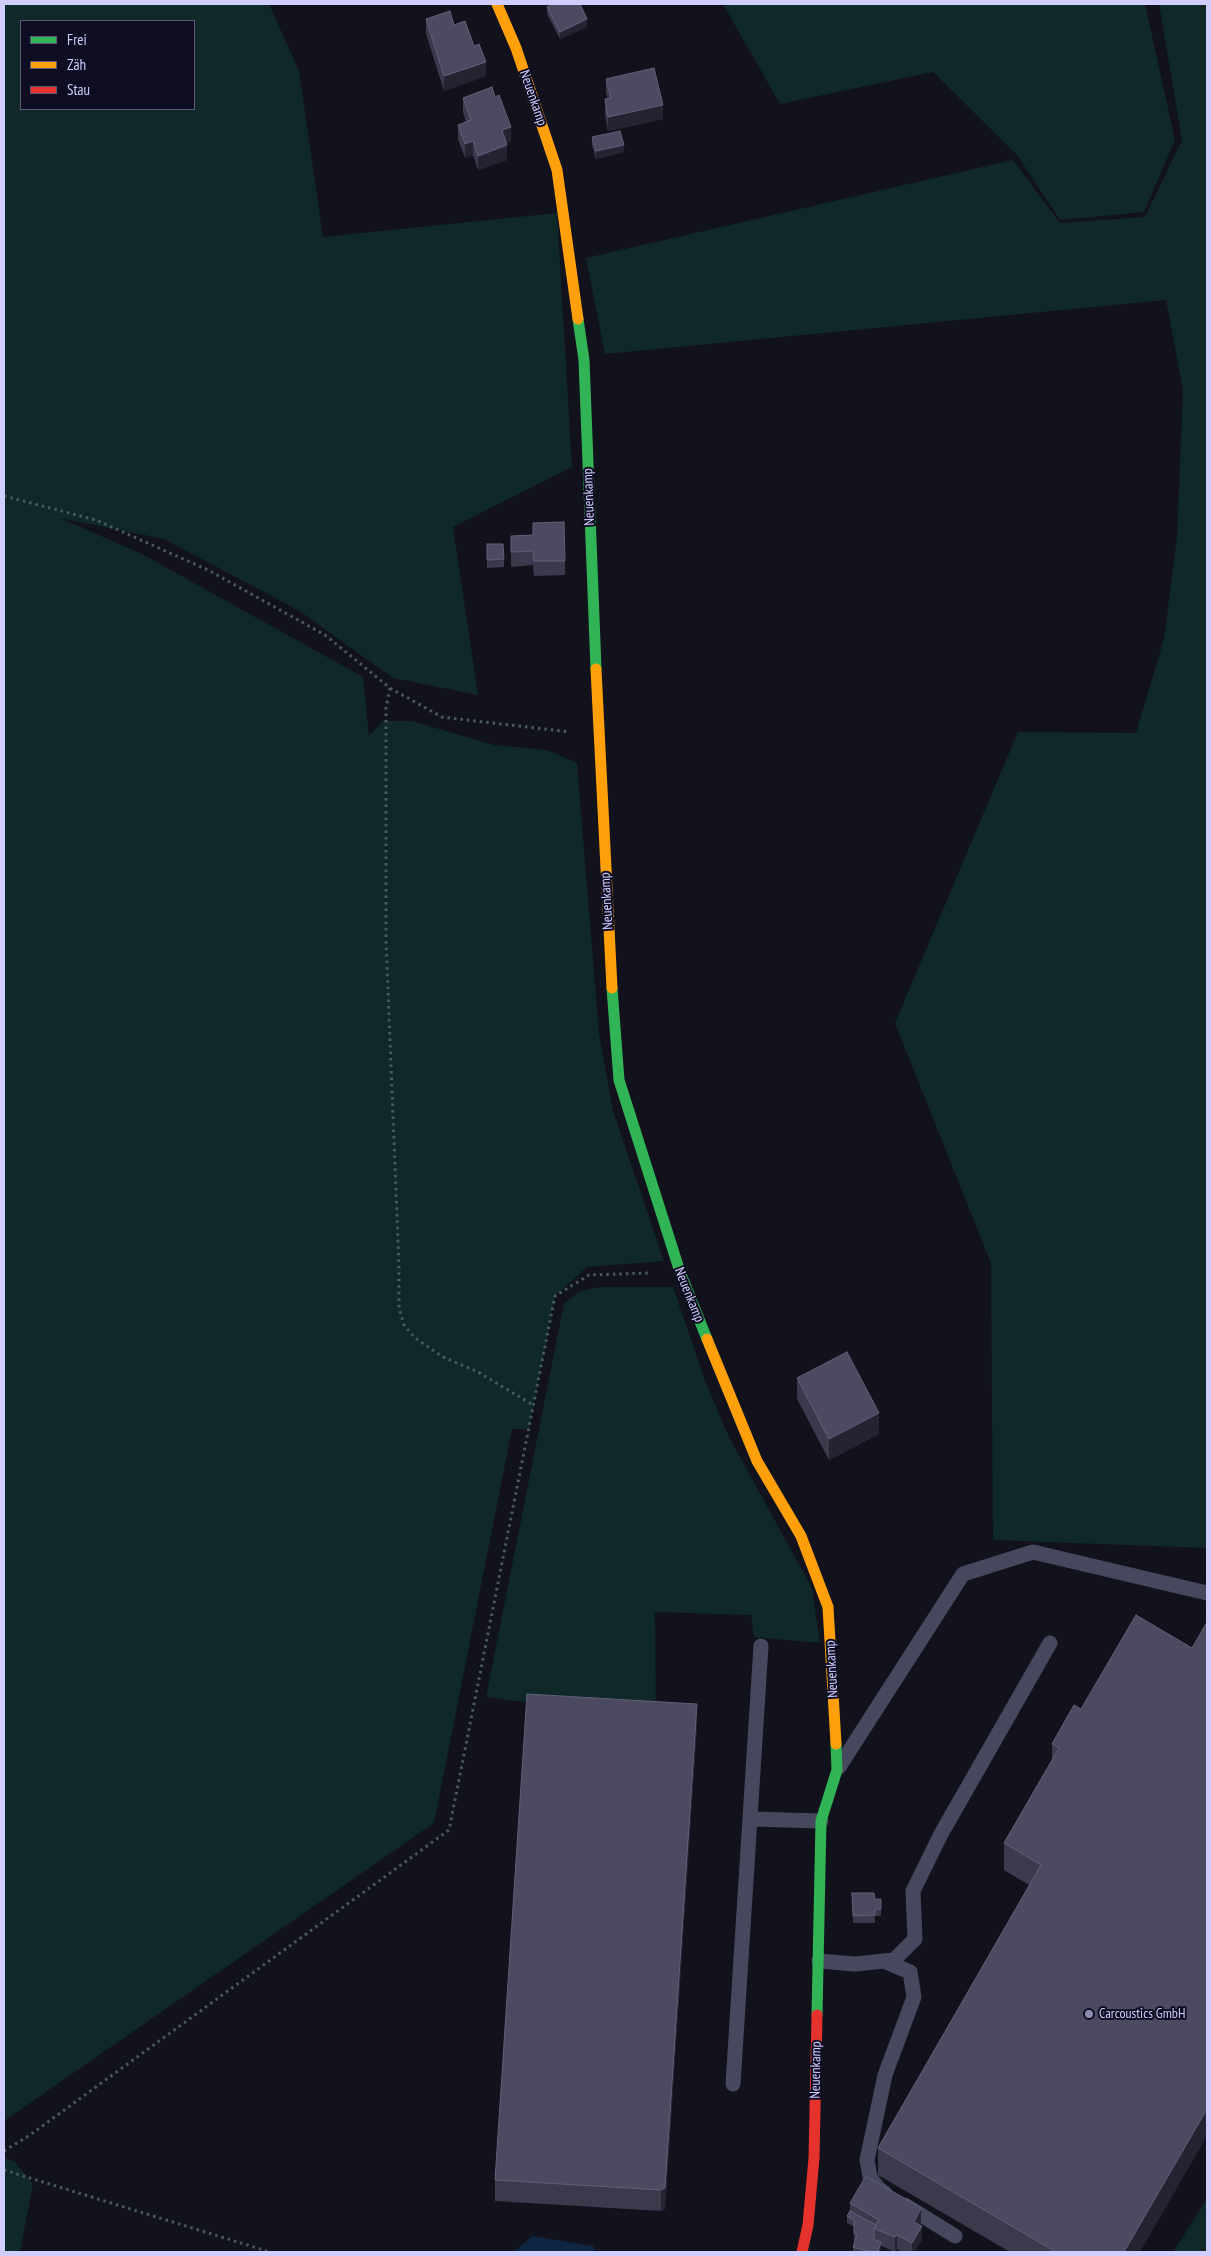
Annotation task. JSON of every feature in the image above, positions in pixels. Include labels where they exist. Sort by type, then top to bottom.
[{"type":"street","name":"Neuenkamp","points":[[496,4],[516,48],[557,170],[584,360],[599,736],[613,1011],[619,1080],[680,1272],[757,1461],[801,1536],[828,1607],[837,1770],[821,1821],[814,2158],[808,2225],[802,2252]]},
{"type":"lane","name":"Neuenkamp","points":[[837,1770],[963,1574],[1033,1552],[1207,1593]]},
{"type":"lane","points":[[819,1961],[855,1964],[894,1960],[915,1939],[914,1891],[941,1834],[1050,1643]]},
{"type":"lane","points":[[733,2084],[761,1646]]},
{"type":"lane","points":[[750,1819],[821,1821]]},
{"type":"lane","points":[[884,1961],[910,1972],[914,1997],[885,2076],[875,2116],[868,2160],[870,2177],[878,2188],[955,2236]]},
{"type":"path","points":[[4,496],[96,520],[208,570],[325,635],[390,688],[442,717],[599,736]]},
{"type":"path","points":[[390,688],[386,708],[386,940],[399,1308],[404,1325],[416,1338],[443,1357],[478,1372],[533,1405]]},
{"type":"path","points":[[4,2151],[38,2129],[449,1830],[555,1296],[589,1275],[680,1272]]},
{"type":"path","points":[[4,2170],[270,2252]]},
{"type":"green space","points":[[4,4],[269,4],[299,71],[323,237],[557,213],[572,467],[453,527],[478,695],[393,678],[298,610],[164,539],[60,518],[142,554],[363,677],[369,736],[383,721],[412,721],[494,745],[547,750],[577,763],[599,1034],[613,1111],[664,1261],[587,1267],[555,1296],[529,1429],[512,1429],[434,1823],[4,2121]]},
{"type":"green space","points":[[723,4],[1145,4],[1175,140],[1144,212],[1060,220],[1017,155],[933,72],[780,104]]},
{"type":"green space","points":[[1159,4],[1207,4],[1207,1548],[993,1540],[991,1263],[895,1023],[1018,732],[1136,733],[1164,639],[1177,537],[1183,390],[1166,300],[605,354],[586,258],[1013,160],[1060,223],[1145,217],[1182,140]]},
{"type":"green space","points":[[601,1287],[673,1287],[705,1381],[729,1437],[812,1588],[820,1643],[754,1637],[751,1615],[655,1612],[656,1720],[486,1697],[564,1303],[580,1291]]},
{"type":"green space","points":[[4,2158],[14,2161],[33,2184],[20,2252],[4,2252]]},
{"type":"green space","points":[[1207,2199],[1207,2252],[1173,2252]]},
{"type":"water","points":[[532,2236],[593,2246],[596,2252],[514,2252]]},
{"type":"building","points":[[553,4],[580,4],[587,19],[560,32],[547,7]]},
{"type":"building","points":[[450,11],[454,25],[465,21],[474,46],[479,44],[486,62],[444,76],[426,19]]},
{"type":"building","points":[[654,68],[663,105],[608,117],[605,99],[611,98],[606,79]]},
{"type":"building","points":[[492,87],[495,97],[499,95],[511,127],[502,130],[507,145],[478,156],[473,141],[465,144],[458,125],[471,120],[463,98]]},
{"type":"building","points":[[620,131],[624,145],[596,151],[592,137]]},
{"type":"building","points":[[564,522],[565,561],[534,561],[533,551],[511,552],[511,536],[533,535],[533,523]]},
{"type":"building","points":[[487,544],[503,544],[504,559],[487,560]]},
{"type":"building","points":[[847,1352],[879,1413],[829,1439],[797,1378]]},
{"type":"building","name":"Carcoustics GmbH","points":[[1136,1615],[1192,1648],[1207,1622],[1207,2109],[1124,2252],[1056,2252],[878,2148],[1041,1865],[1004,1843],[1059,1748],[1052,1744],[1074,1705],[1081,1709]]},
{"type":"building","points":[[527,1694],[697,1704],[665,2188],[661,2190],[495,2180]]},
{"type":"building","points":[[852,1893],[874,1893],[875,1899],[881,1899],[881,1909],[875,1909],[875,1915],[853,1916]]},
{"type":"building","points":[[866,2176],[921,2208],[914,2222],[922,2226],[912,2243],[897,2235],[895,2237],[875,2229],[879,2220],[850,2203]]},
{"type":"building","points":[[850,2211],[876,2225],[873,2239],[881,2242],[878,2252],[853,2247],[857,2234],[854,2234],[854,2220],[847,2216]]},
{"type":"traffic: fast","points":[[578,319],[584,360],[596,669]]},
{"type":"traffic: fast","points":[[612,988],[619,1080],[680,1272],[707,1339]]},
{"type":"traffic: fast","points":[[817,2015],[821,1821],[837,1770],[836,1744]]},
{"type":"traffic: slow","points":[[497,4],[516,48],[557,170],[578,319]]},
{"type":"traffic: slow","points":[[596,669],[612,988]]},
{"type":"traffic: slow","points":[[707,1339],[757,1461],[801,1536],[828,1607],[836,1744]]},
{"type":"traffic: jam","points":[[802,2252],[808,2225],[814,2158],[817,2015]]},
{"type":"place","name":"Carcoustics GmbH","points":[[1089,2014]]}]
